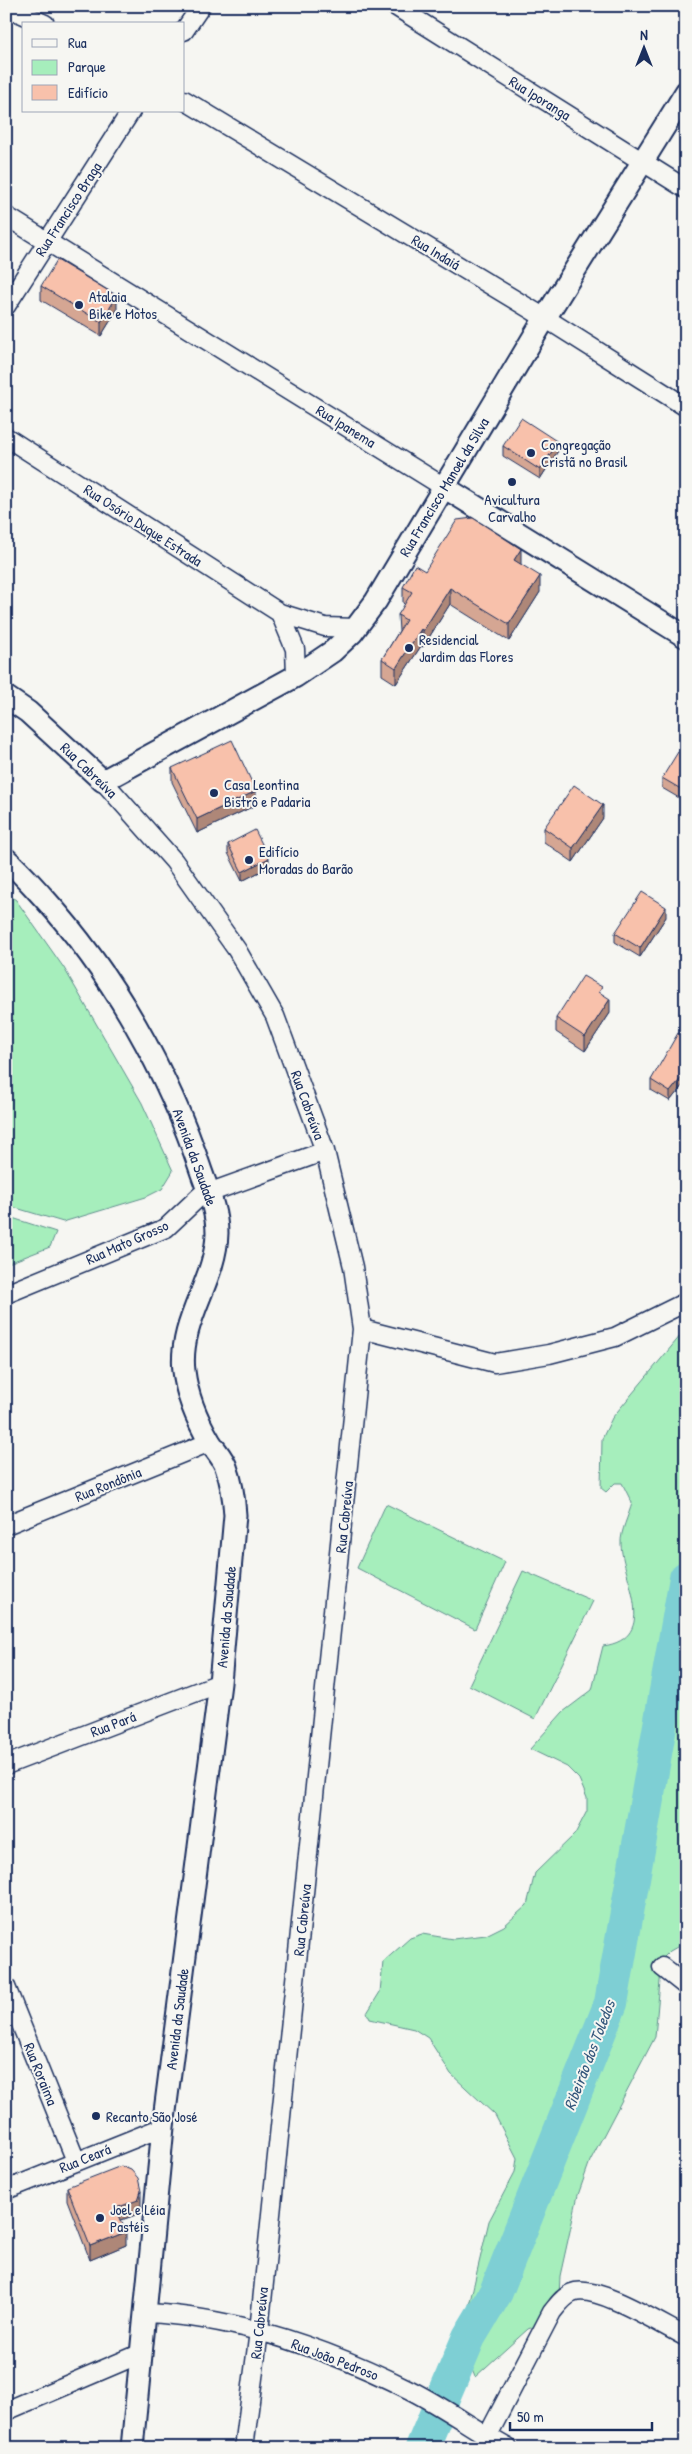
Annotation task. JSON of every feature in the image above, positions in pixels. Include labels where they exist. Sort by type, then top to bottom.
[{"type":"street","points":[[185,30],[201,6]]},
{"type":"street","name":"Rua Iporanga","points":[[395,6],[686,189]]},
{"type":"street","points":[[6,7],[40,22]]},
{"type":"street","name":"Rua Francisco Manoel da Silva","points":[[103,781],[296,676],[333,651],[356,628],[376,601],[545,318],[686,92]]},
{"type":"street","name":"Rua Indaiá","points":[[185,101],[545,318],[686,407]]},
{"type":"street","name":"Rua Francisco Braga","points":[[6,306],[130,112]]},
{"type":"street","name":"Rua Ipanema","points":[[6,216],[686,637]]},
{"type":"street","name":"Rua Osório Duque Estrada","points":[[6,437],[280,613],[325,627],[356,628]]},
{"type":"street","points":[[280,613],[295,649],[296,676]]},
{"type":"street","name":"Rua Cabreúva","points":[[6,697],[28,712],[103,781],[174,861],[237,950],[275,1016],[325,1151],[353,1267],[362,1328],[259,2331],[244,2448]]},
{"type":"street","name":"Avenida da Saudade","points":[[6,859],[76,933],[126,1011],[164,1078],[195,1152],[216,1214],[214,1250],[186,1334],[184,1370],[188,1396],[210,1442],[226,1466],[233,1491],[235,1515],[220,1683],[163,2127],[132,2448]]},
{"type":"street","name":"Rua Mato Grosso","points":[[6,1294],[166,1228],[200,1196],[325,1151]]},
{"type":"street","points":[[362,1328],[495,1363],[549,1354],[615,1337],[686,1302]]},
{"type":"street","name":"Rua Rondônia","points":[[6,1525],[210,1442]]},
{"type":"street","name":"Rua Pará","points":[[6,1765],[220,1683]]},
{"type":"street","points":[[662,1967],[686,1986]]},
{"type":"street","name":"Rua Roraima","points":[[6,1987],[76,2161]]},
{"type":"street","name":"Rua Ceará","points":[[6,2190],[163,2127]]},
{"type":"street","points":[[486,2442],[552,2312],[563,2299],[573,2292],[586,2292],[603,2296],[686,2337]]},
{"type":"street","name":"Rua João Pedroso","points":[[146,2314],[202,2318],[259,2331],[363,2369],[412,2391],[464,2422],[486,2442],[508,2448]]},
{"type":"street","points":[[6,2411],[142,2353]]},
{"type":"green space","points":[[6,893],[16,900],[64,968],[142,1103],[173,1171],[162,1189],[146,1197],[63,1222],[6,1205]]},
{"type":"green space","points":[[6,1216],[56,1232],[50,1247],[6,1264]]},
{"type":"green space","points":[[686,1329],[686,1942],[670,1951],[662,1959],[655,2037],[590,2161],[578,2195],[560,2276],[558,2318],[528,2329],[475,2377],[466,2355],[466,2318],[489,2221],[515,2172],[517,2158],[495,2115],[451,2074],[428,2038],[414,2029],[370,2019],[367,2013],[380,1992],[383,1962],[410,1938],[422,1934],[453,1939],[486,1935],[504,1926],[527,1905],[535,1873],[575,1834],[587,1811],[587,1798],[579,1779],[567,1767],[530,1749],[563,1712],[592,1690],[603,1646],[620,1641],[630,1631],[634,1619],[634,1604],[623,1558],[621,1539],[632,1503],[622,1483],[615,1483],[606,1492],[601,1488],[602,1439],[612,1418]]},
{"type":"green space","points":[[386,1504],[505,1562],[475,1629],[357,1568]]},
{"type":"green space","points":[[523,1571],[593,1601],[535,1719],[469,1685]]},
{"type":"building","points":[[57,260],[117,296],[101,322],[41,286]]},
{"type":"building","name":"Congregação Cristã no Brasil","points":[[521,418],[558,442],[540,470],[503,446]]},
{"type":"building","points":[[473,518],[521,549],[514,560],[540,576],[509,624],[450,588],[423,631],[421,629],[396,668],[382,659],[406,620],[398,615],[412,592],[403,587],[415,565],[425,571],[457,520]]},
{"type":"building","name":"Casa Leontina Bistrô e Padaria","points":[[232,740],[256,791],[197,819],[172,768]]},
{"type":"building","points":[[678,752],[686,756],[686,792],[662,778]]},
{"type":"building","points":[[574,785],[603,805],[573,848],[544,828]]},
{"type":"building","name":"Edifício Moradas do Barão","points":[[255,830],[269,858],[242,872],[228,844]]},
{"type":"building","points":[[642,892],[666,907],[640,948],[615,933]]},
{"type":"building","points":[[583,976],[602,987],[599,992],[610,999],[585,1037],[556,1018]]},
{"type":"building","points":[[678,1033],[686,1038],[686,1072],[670,1092],[651,1080]]},
{"type":"building","name":"Joel e Léia Pastéis","points":[[121,2166],[131,2170],[138,2178],[141,2191],[138,2200],[116,2208],[126,2232],[90,2246],[67,2187]]},
{"type":"waterway","name":"Ribeirão dos Toledos","points":[[422,2448],[469,2337],[496,2292],[611,2003],[686,1578]]},
{"type":"place","name":"Atalaia Bike e Motos","points":[[79,305]]},
{"type":"place","name":"Congregação Cristã no Brasil","points":[[531,453]]},
{"type":"place","name":"Avicultura Carvalho","points":[[512,482]]},
{"type":"place","name":"Residencial Jardim das Flores","points":[[409,648]]},
{"type":"place","name":"Casa Leontina Bistrô e Padaria","points":[[214,793]]},
{"type":"place","name":"Edifício Moradas do Barão","points":[[249,860]]},
{"type":"place","name":"Recanto São José","points":[[96,2116]]},
{"type":"place","name":"Joel e Léia Pastéis","points":[[100,2218]]}]
